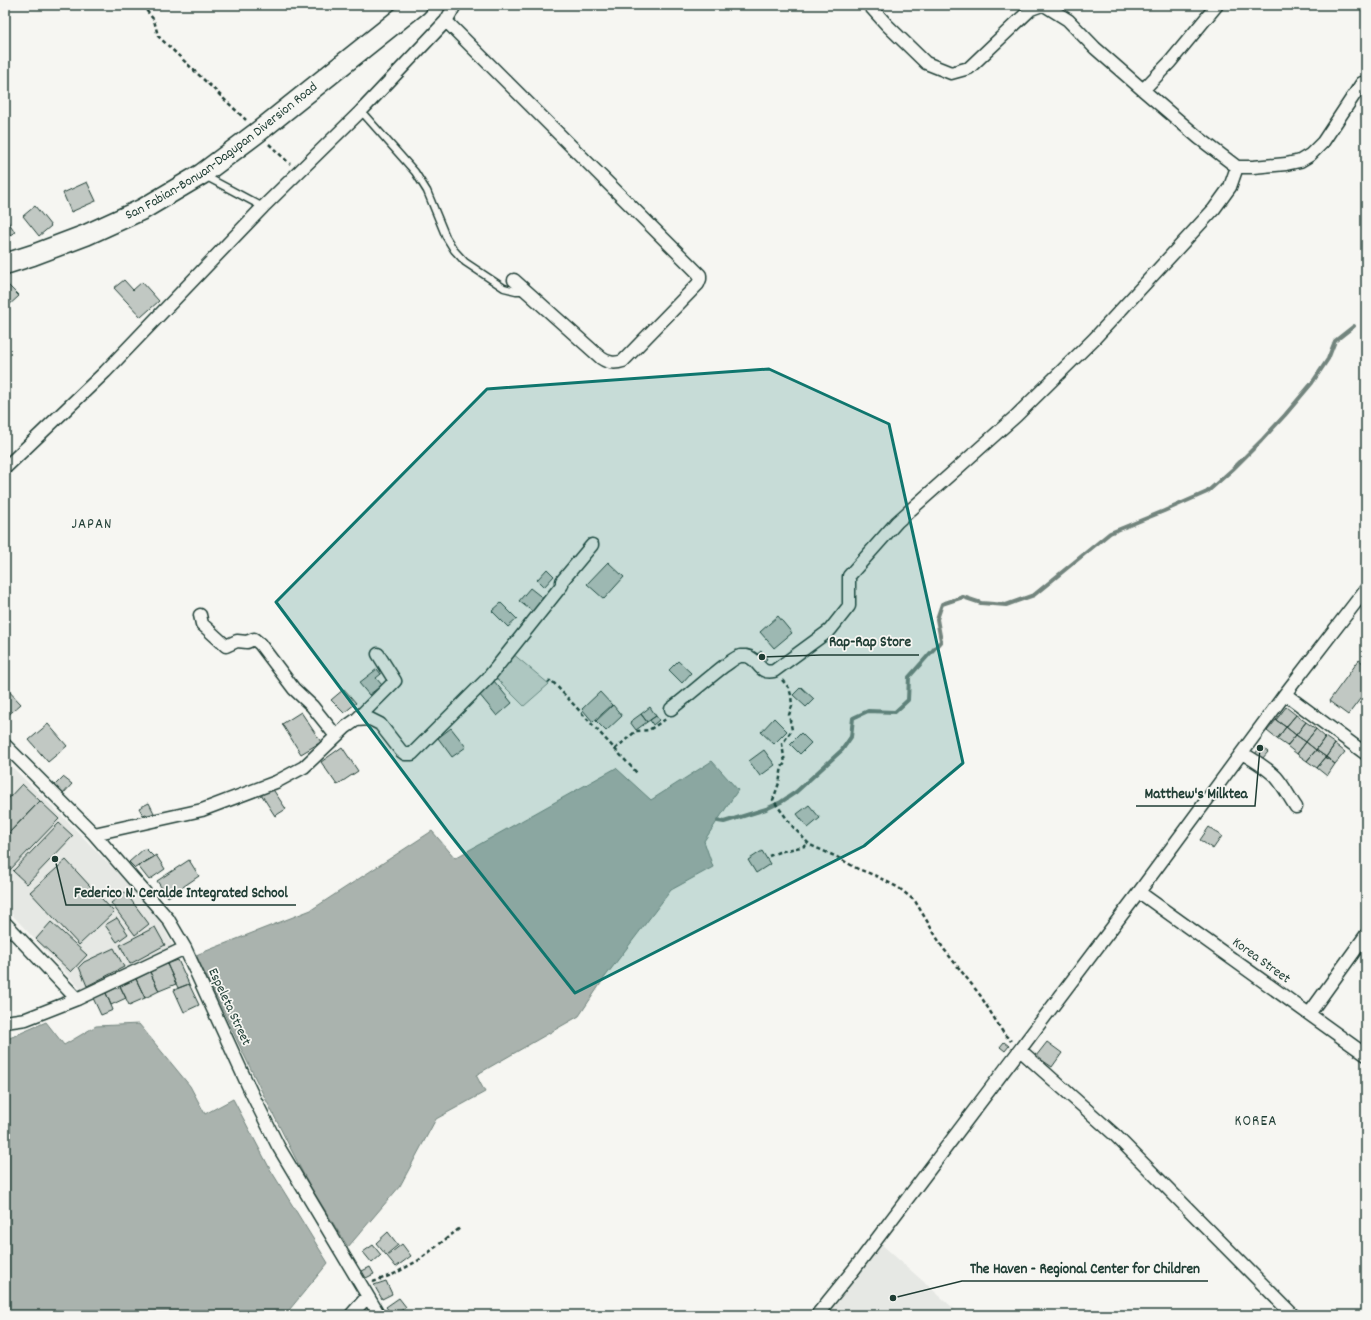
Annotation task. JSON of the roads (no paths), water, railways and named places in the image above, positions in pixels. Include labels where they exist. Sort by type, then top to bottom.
[{"type":"main road","name":"San Fabian-Bonuan-Dagupan Diversion Road","points":[[5,264],[86,235],[143,209],[202,174],[258,132],[417,5]]},
{"type":"street","points":[[5,468],[105,372],[263,207],[361,111],[446,21],[455,5]]},
{"type":"street","points":[[870,5],[887,26],[926,63],[951,73],[969,68],[1031,9],[1043,5],[1068,20],[1095,48],[1143,90],[1199,138],[1237,167],[1286,164],[1300,161],[1310,155],[1323,142],[1364,81]]},
{"type":"street","points":[[1143,90],[1170,62],[1217,5]]},
{"type":"street","points":[[446,21],[700,275],[698,284],[623,361],[618,363],[606,362],[514,280]]},
{"type":"street","points":[[671,709],[740,656],[753,658],[765,672],[774,671],[830,630],[849,606],[849,576],[896,522],[1016,416],[1094,339],[1214,209],[1230,186],[1237,167]]},
{"type":"street","points":[[356,720],[370,719],[380,724],[401,752],[412,754],[488,678],[562,585],[562,581],[592,545]]},
{"type":"street","points":[[817,1315],[856,1268],[1139,892],[1285,694],[1366,589]]},
{"type":"street","points":[[200,615],[202,624],[226,646],[238,641],[247,642],[254,639],[260,644],[294,689],[312,706],[336,736]]},
{"type":"street","points":[[94,834],[202,810],[276,782],[304,767],[336,736],[356,720],[395,681],[378,654]]},
{"type":"street","points":[[1285,694],[1366,754]]},
{"type":"street","name":"Espeleta Street","points":[[5,745],[94,834],[168,919],[185,948],[251,1092],[278,1146],[379,1315]]},
{"type":"street","points":[[1242,753],[1275,777],[1284,787],[1296,807]]},
{"type":"street","name":"Korea Street","points":[[1139,892],[1366,1054]]},
{"type":"street","points":[[5,923],[77,999]]},
{"type":"street","points":[[1309,1014],[1366,935]]},
{"type":"street","points":[[5,1022],[26,1019],[77,999],[185,948]]},
{"type":"street","points":[[1020,1050],[1116,1136],[1293,1315]]},
{"type":"street","points":[[351,1315],[364,1292]]},
{"type":"lane","points":[[361,111],[415,172],[427,192],[446,237],[454,250],[465,262],[504,288],[516,291],[526,291]]},
{"type":"lane","points":[[202,174],[263,207]]},
{"type":"waterway","points":[[718,821],[724,822],[766,809],[781,802],[796,792],[842,750],[851,737],[853,718],[868,711],[895,712],[908,700],[909,677],[941,641],[937,619],[942,604],[963,597],[981,603],[1006,605],[1034,595],[1110,533],[1207,492],[1233,469],[1285,415],[1312,383],[1328,359],[1335,341],[1354,326]]},
{"type":"place","name":"Rap-Rap Store","points":[[762,657]]},
{"type":"place","name":"Matthew's Milktea","points":[[1260,748]]},
{"type":"place","name":"Federico N. Ceralde Integrated School","points":[[55,859]]},
{"type":"place","name":"The Haven - Regional Center for Children","points":[[893,1298]]},
{"type":"district","name":"JAPAN","points":[[92,525]]},
{"type":"district","name":"KOREA","points":[[1256,1122]]}]
